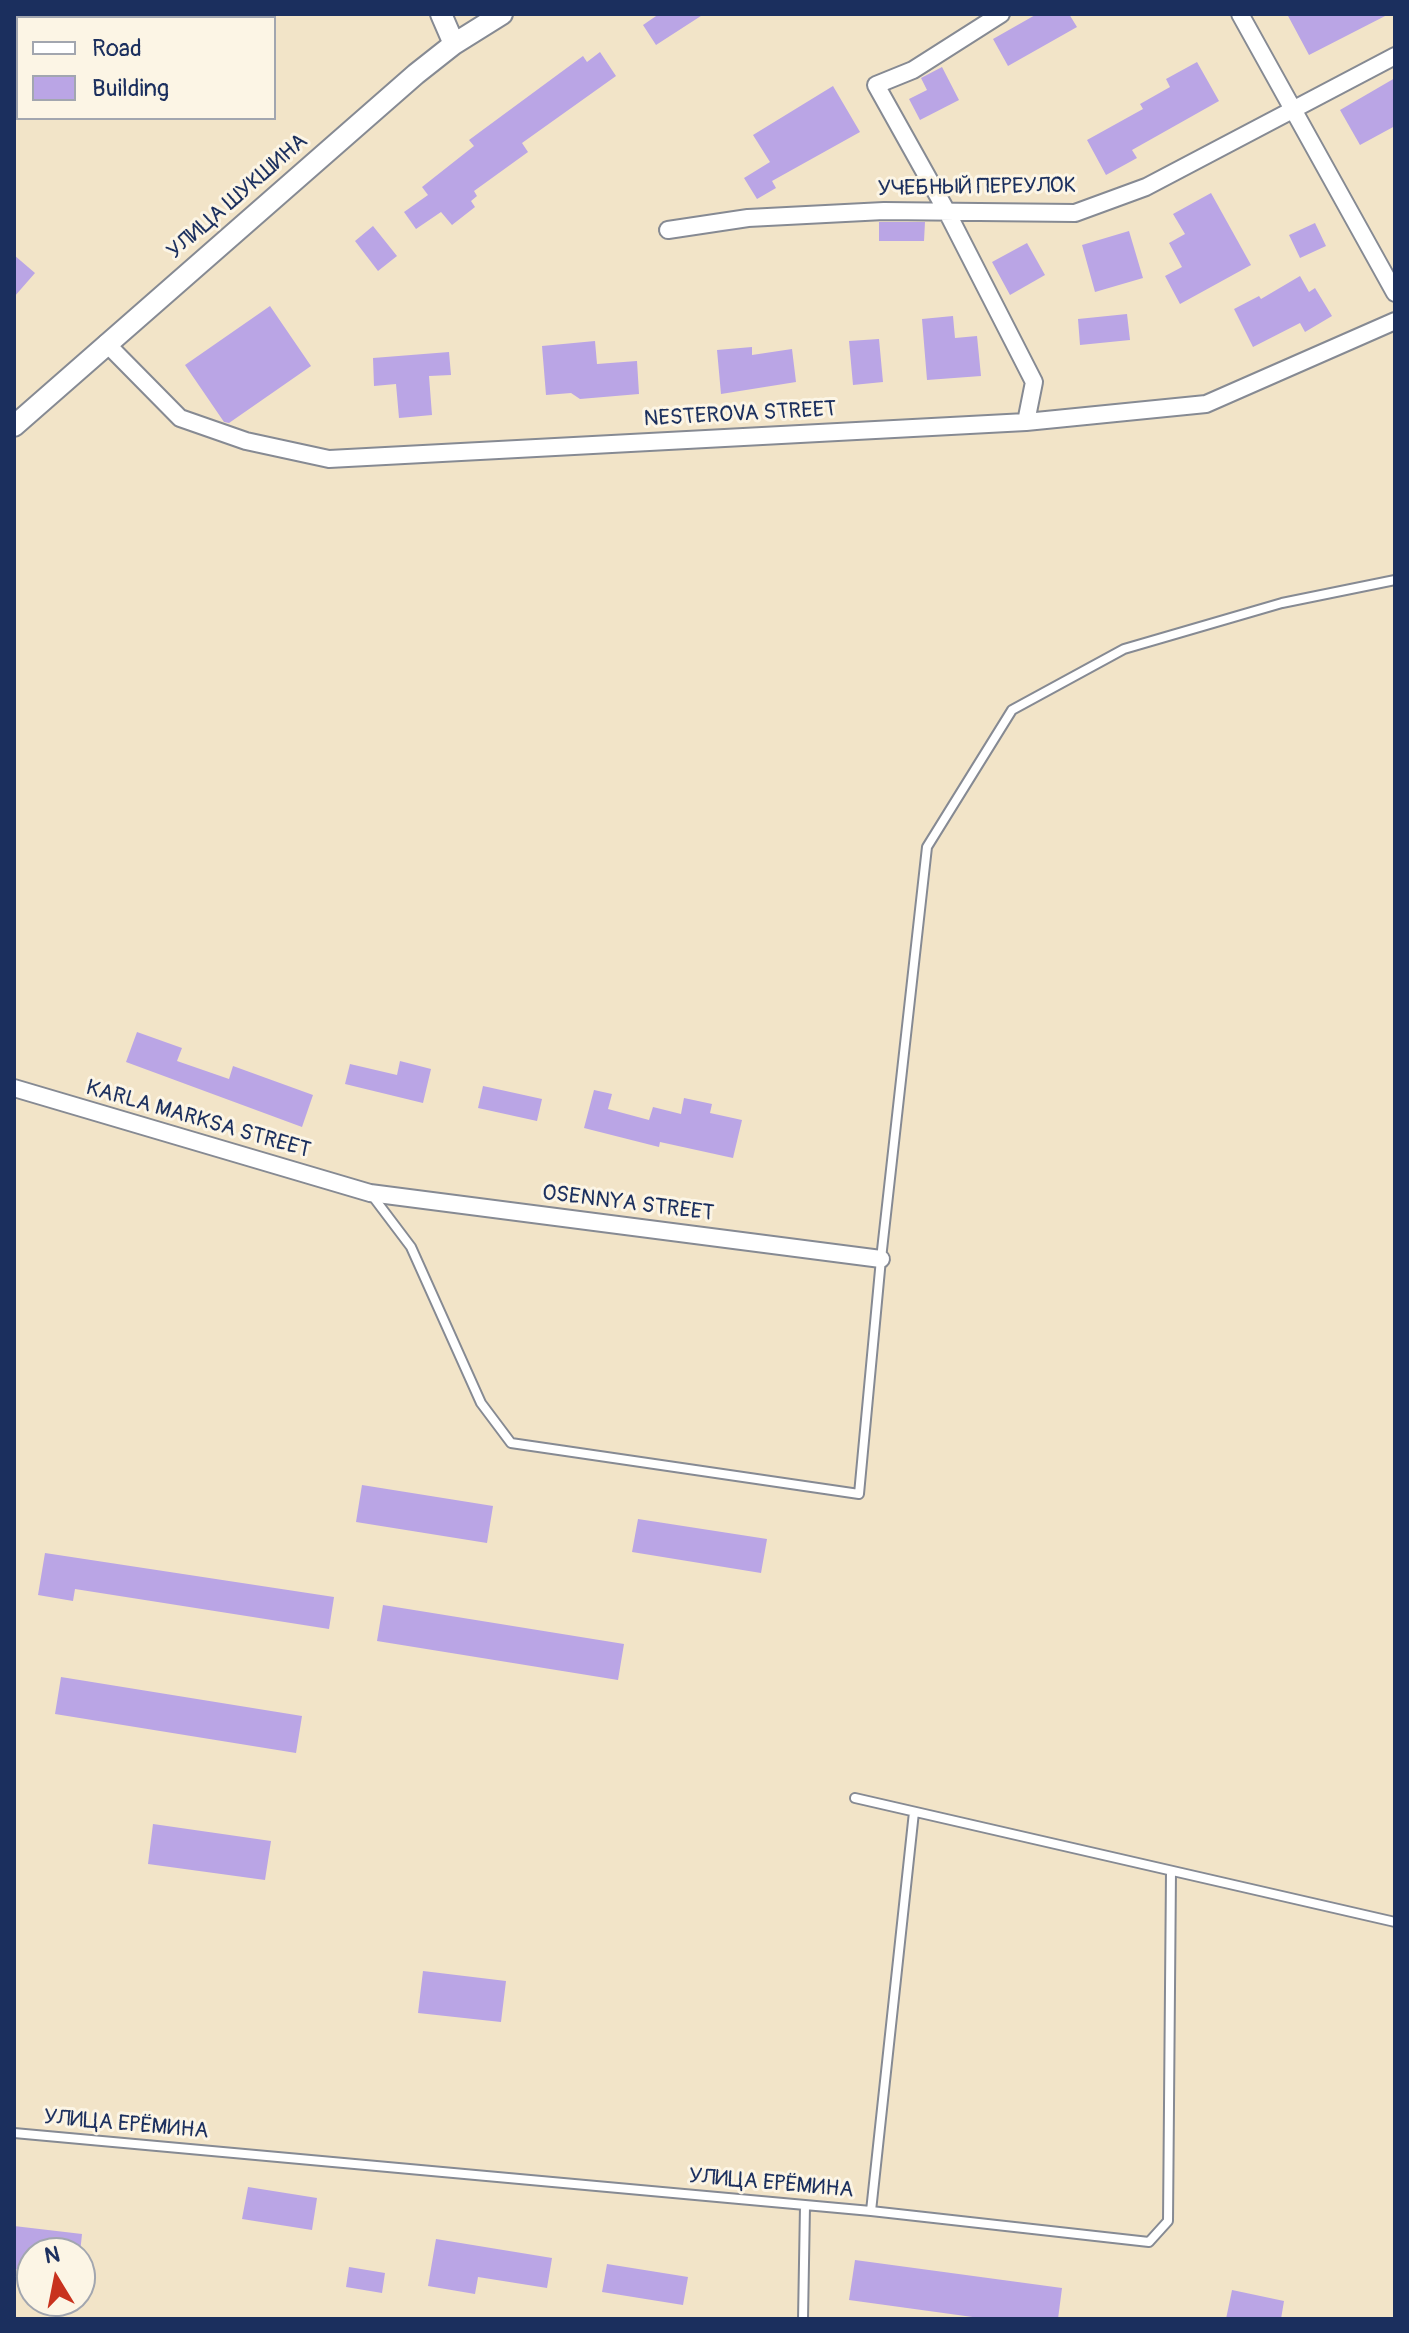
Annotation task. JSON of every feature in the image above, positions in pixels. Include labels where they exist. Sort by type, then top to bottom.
[{"type":"street","points":[[441,14],[454,44]]},
{"type":"street","name":"УЛИЦА ШУКШИНА","points":[[14,426],[454,44],[502,14]]},
{"type":"street","points":[[1001,14],[913,70],[876,85],[947,212],[1034,382],[1026,422]]},
{"type":"street","points":[[1240,14],[1395,293]]},
{"type":"street","name":"УЧЕБНЫЙ ПЕРЕУЛОК","points":[[668,230],[748,218],[884,211],[1075,213],[1146,187],[1395,56]]},
{"type":"street","name":"NESTEROVA STREET","points":[[106,343],[180,418],[246,441],[329,459],[1026,422],[1206,404],[1395,321]]},
{"type":"street","name":"KARLA MARKSA STREET","points":[[14,1088],[370,1193]]},
{"type":"street","name":"OSENNYA STREET","points":[[370,1193],[881,1259]]},
{"type":"lane","points":[[370,1193],[411,1247],[481,1403],[511,1443],[859,1494],[881,1259],[927,847],[1012,710],[1124,649],[1282,603],[1395,580]]},
{"type":"lane","points":[[855,1798],[1395,1922]]},
{"type":"lane","points":[[871,2211],[914,1812]]},
{"type":"lane","name":"УЛИЦА ЕРЁМИНА","points":[[14,2133],[871,2211],[1149,2242],[1168,2221],[1171,1871]]},
{"type":"lane","points":[[803,2319],[805,2206]]},
{"type":"building","points":[[659,14],[704,14],[656,45],[643,25]]},
{"type":"building","points":[[1037,14],[1069,14],[1077,27],[1008,66],[993,39]]},
{"type":"building","points":[[1287,14],[1389,14],[1309,55]]},
{"type":"building","points":[[600,52],[616,76],[522,143],[528,152],[474,191],[477,196],[471,201],[475,207],[452,225],[441,212],[416,229],[404,212],[428,195],[422,187],[474,146],[469,140],[583,56],[587,62]]},
{"type":"building","points":[[1197,62],[1219,101],[1132,150],[1137,158],[1106,175],[1087,140],[1143,109],[1140,104],[1170,87],[1166,79]]},
{"type":"building","points":[[942,67],[959,100],[920,120],[909,99],[927,90],[921,78]]},
{"type":"building","points":[[1395,78],[1395,126],[1360,145],[1340,110]]},
{"type":"building","points":[[833,86],[860,132],[772,181],[776,188],[757,199],[744,178],[770,162],[753,135]]},
{"type":"building","points":[[1211,193],[1251,265],[1180,304],[1165,276],[1182,267],[1169,243],[1185,234],[1173,214]]},
{"type":"building","points":[[879,222],[925,222],[924,241],[879,241]]},
{"type":"building","points":[[1315,223],[1326,246],[1300,258],[1289,235]]},
{"type":"building","points":[[373,226],[397,256],[378,271],[355,241]]},
{"type":"building","points":[[1129,231],[1143,278],[1095,292],[1082,245]]},
{"type":"building","points":[[1027,243],[1045,275],[1010,295],[992,262]]},
{"type":"building","points":[[14,255],[35,273],[14,297]]},
{"type":"building","points":[[1300,276],[1309,292],[1315,288],[1332,316],[1305,332],[1300,323],[1253,347],[1234,309],[1259,296],[1261,299]]},
{"type":"building","points":[[270,306],[311,366],[229,423],[224,422],[185,365]]},
{"type":"building","points":[[1127,314],[1130,340],[1080,345],[1078,319]]},
{"type":"building","points":[[953,316],[955,338],[977,336],[981,376],[927,380],[922,319]]},
{"type":"building","points":[[879,339],[883,382],[853,385],[849,341]]},
{"type":"building","points":[[595,341],[597,364],[637,361],[639,394],[580,399],[571,393],[546,395],[542,346]]},
{"type":"building","points":[[752,347],[752,355],[792,349],[796,382],[721,394],[717,350]]},
{"type":"building","points":[[449,352],[451,375],[429,376],[432,415],[399,418],[396,384],[374,386],[373,358]]},
{"type":"building","points":[[137,1032],[182,1048],[177,1061],[229,1079],[233,1066],[313,1095],[302,1127],[126,1062]]},
{"type":"building","points":[[400,1061],[431,1069],[423,1103],[345,1084],[350,1064],[397,1075]]},
{"type":"building","points":[[483,1086],[542,1099],[537,1121],[478,1108]]},
{"type":"building","points":[[594,1090],[612,1094],[608,1109],[649,1120],[653,1107],[681,1114],[684,1098],[712,1104],[710,1113],[742,1120],[733,1158],[660,1142],[659,1147],[584,1128]]},
{"type":"building","points":[[362,1485],[493,1506],[487,1543],[356,1522]]},
{"type":"building","points":[[638,1519],[767,1539],[761,1573],[632,1552]]},
{"type":"building","points":[[45,1553],[334,1597],[329,1629],[75,1589],[73,1601],[38,1595]]},
{"type":"building","points":[[383,1605],[624,1644],[618,1680],[377,1641]]},
{"type":"building","points":[[61,1677],[302,1716],[296,1753],[55,1714]]},
{"type":"building","points":[[153,1824],[271,1841],[265,1880],[148,1864]]},
{"type":"building","points":[[423,1971],[506,1981],[501,2022],[418,2013]]},
{"type":"building","points":[[248,2187],[317,2198],[312,2230],[242,2219]]},
{"type":"building","points":[[14,2226],[82,2234],[82,2237],[16,2237],[14,2269]]},
{"type":"building","points":[[436,2239],[552,2258],[547,2288],[478,2277],[475,2294],[428,2286]]},
{"type":"building","points":[[855,2260],[1062,2288],[1058,2319],[987,2319],[849,2300]]},
{"type":"building","points":[[607,2264],[688,2277],[683,2305],[602,2292]]},
{"type":"building","points":[[349,2267],[385,2273],[382,2293],[346,2287]]},
{"type":"building","points":[[1232,2290],[1284,2301],[1281,2319],[1226,2319]]}]
